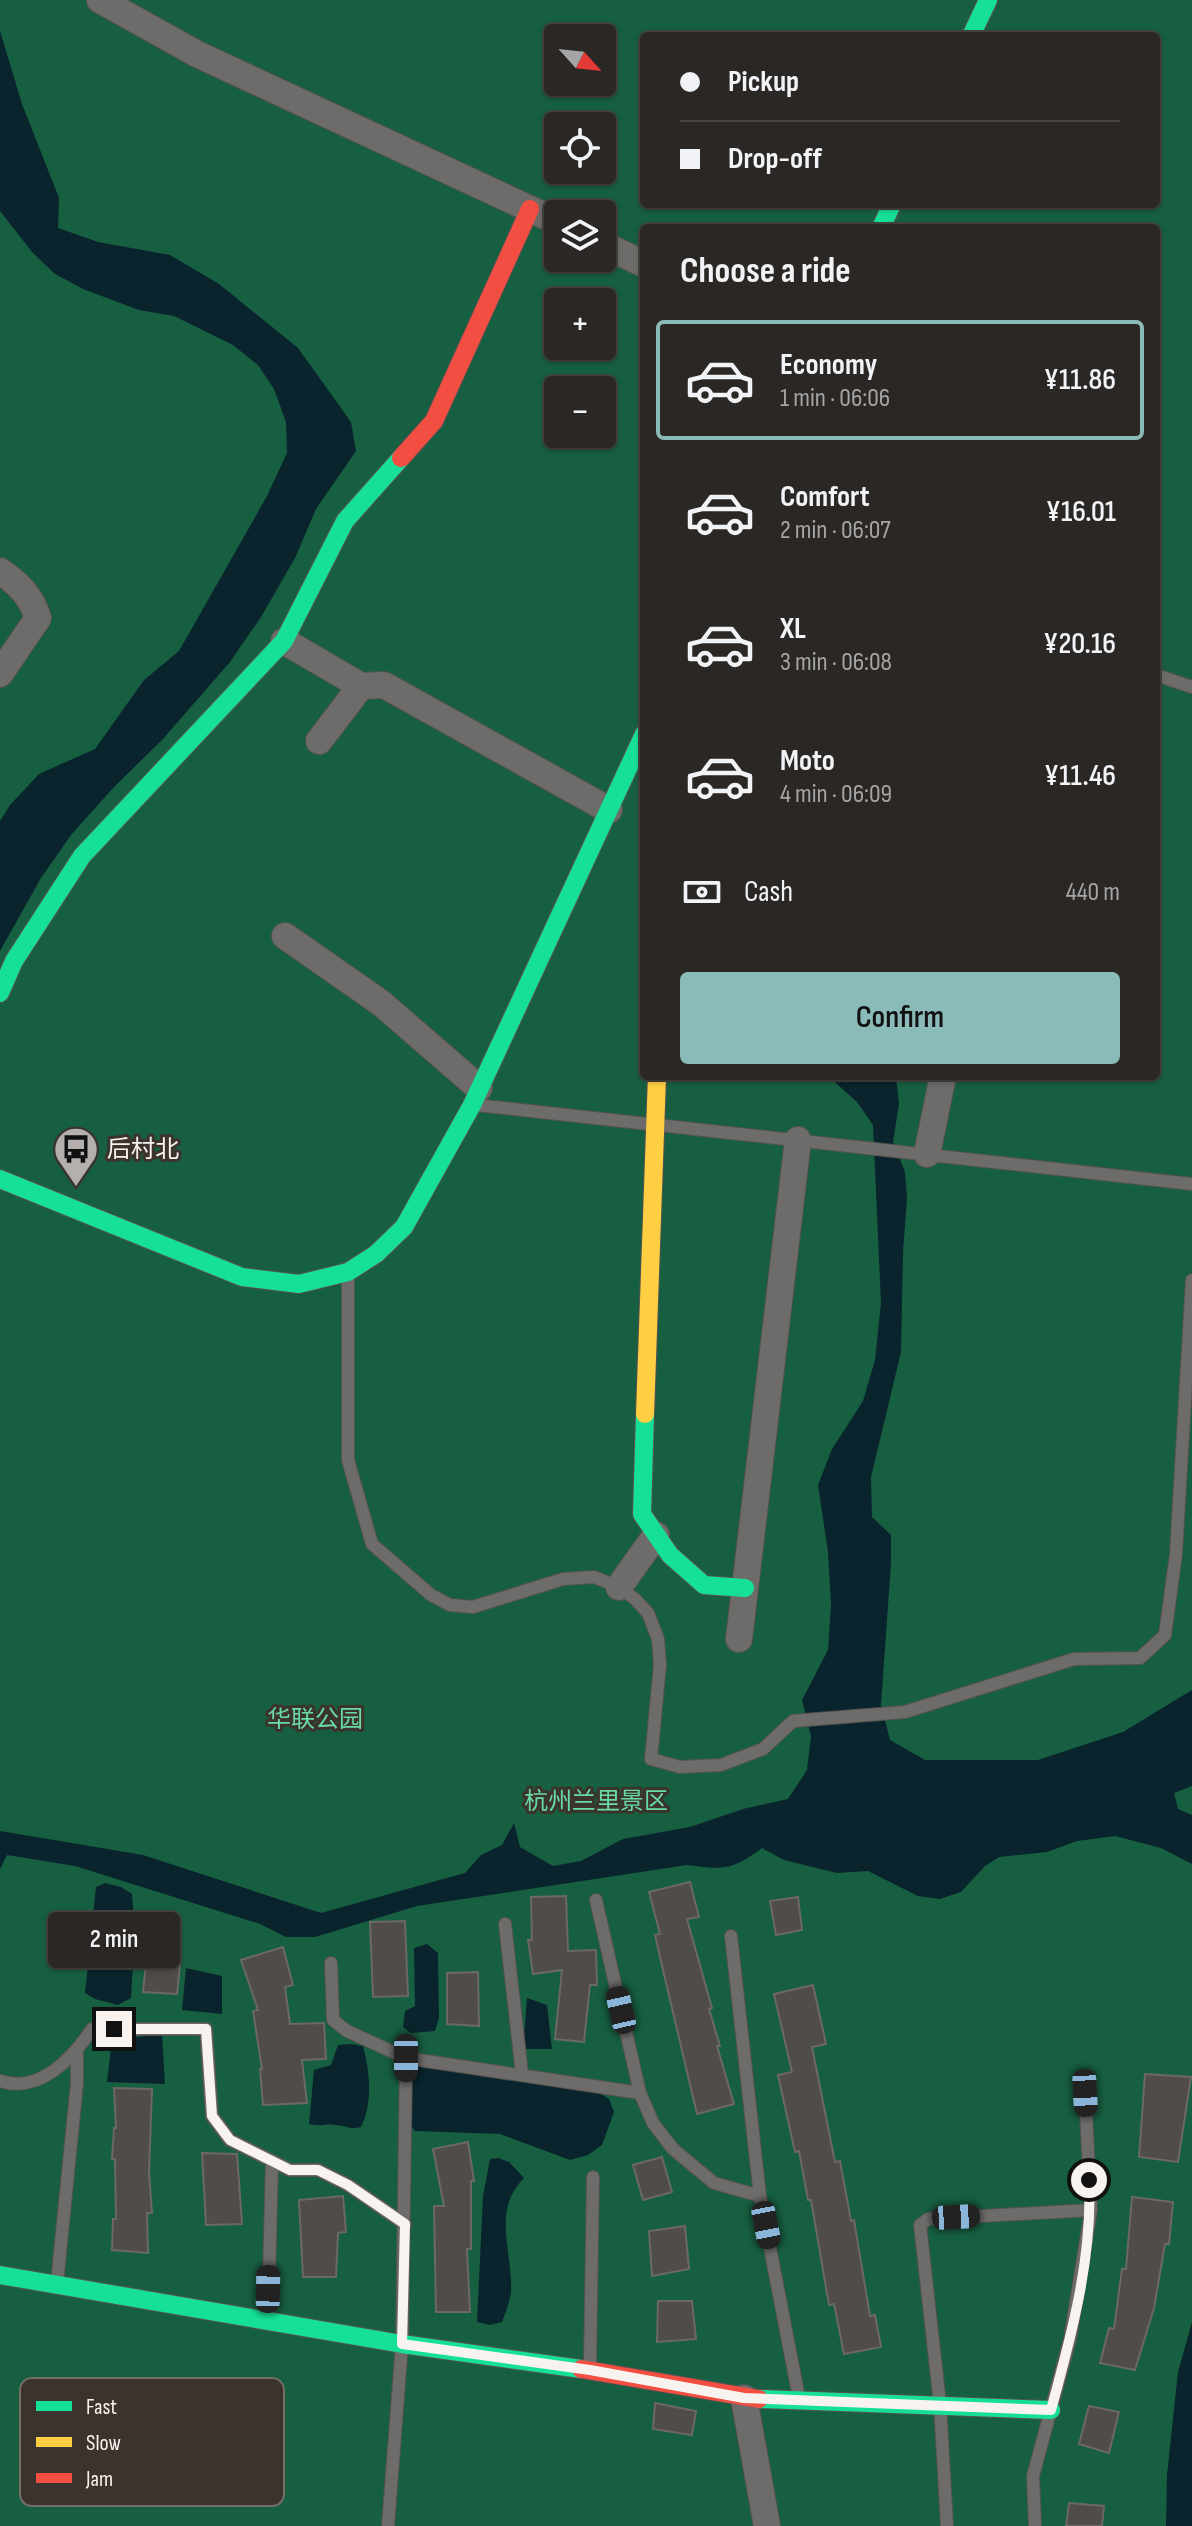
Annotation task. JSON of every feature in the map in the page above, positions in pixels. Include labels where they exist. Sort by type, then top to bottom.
[{"type":"street","points":[[100,0],[197,54],[544,216]]},
{"type":"street","points":[[973,32],[988,0]]},
{"type":"street","points":[[0,993],[14,961],[82,856],[284,641],[345,521],[434,421],[530,209]]},
{"type":"street","points":[[616,251],[640,262]]},
{"type":"street","points":[[0,571],[22,586],[38,618],[0,674]]},
{"type":"street","points":[[284,641],[361,686],[384,685],[609,810]]},
{"type":"street","points":[[319,741],[361,686]]},
{"type":"street","points":[[0,1179],[242,1277],[299,1284],[348,1272],[376,1254],[404,1227],[475,1096],[640,743]]},
{"type":"street","points":[[285,936],[381,1003],[475,1096]]},
{"type":"street","points":[[657,1080],[642,1514],[670,1555],[704,1585],[745,1588]]},
{"type":"street","points":[[927,1154],[942,1080]]},
{"type":"street","points":[[739,1639],[798,1140]]},
{"type":"street","points":[[619,1587],[656,1535]]},
{"type":"street","points":[[0,2275],[402,2344],[590,2370],[744,2398],[1051,2410]]},
{"type":"street","points":[[744,2398],[767,2526]]},
{"type":"lane","points":[[1160,676],[1192,687]]},
{"type":"lane","points":[[475,1096],[657,1125],[1192,1184]]},
{"type":"lane","points":[[348,1272],[348,1460],[372,1544],[431,1595],[450,1605],[473,1607],[563,1579],[594,1577],[619,1587],[648,1613],[658,1639],[660,1665],[651,1759],[680,1767],[721,1765],[763,1749],[793,1721],[905,1712],[1074,1659],[1140,1658],[1165,1635],[1176,1554],[1192,1280]]},
{"type":"lane","points":[[596,1900],[640,2093],[653,2123],[673,2149],[714,2183],[760,2196]]},
{"type":"lane","points":[[505,1924],[522,2074]]},
{"type":"lane","points":[[731,1936],[760,2196],[800,2401]]},
{"type":"lane","points":[[331,1963],[333,2020],[347,2031],[406,2058],[640,2093]]},
{"type":"lane","points":[[0,2081],[16,2086],[58,2070],[77,2051],[92,2029],[206,2029],[212,2116],[230,2140],[290,2170],[318,2170],[348,2185],[405,2224]]},
{"type":"lane","points":[[57,2286],[77,2083],[77,2051]]},
{"type":"lane","points":[[388,2526],[402,2344],[406,2058]]},
{"type":"lane","points":[[1035,2526],[1033,2476],[1070,2339],[1091,2210],[1085,2093]]},
{"type":"lane","points":[[268,2321],[272,2161]]},
{"type":"lane","points":[[590,2370],[593,2177]]},
{"type":"lane","points":[[947,2526],[940,2404],[920,2225],[928,2219],[1091,2210]]},
{"type":"green space","name":"杭州兰里景区","points":[[0,0],[1192,0],[1192,2526],[0,2526]]},
{"type":"water","points":[[0,31],[22,104],[59,198],[58,228],[98,242],[170,255],[219,284],[298,348],[351,422],[356,451],[316,509],[295,558],[261,617],[230,662],[162,740],[71,835],[41,878],[0,951],[0,821],[10,805],[39,774],[95,749],[144,680],[179,651],[267,496],[287,453],[286,422],[274,389],[258,365],[233,345],[174,316],[139,310],[83,289],[55,274],[32,252],[0,211]]},
{"type":"water","points":[[832,1080],[896,1080],[899,1104],[893,1142],[905,1172],[907,1198],[901,1352],[871,1477],[872,1517],[891,1535],[881,1705],[890,1740],[925,1760],[1038,1760],[1123,1732],[1192,1690],[1192,1786],[1174,1793],[1178,1809],[1192,1815],[1192,1864],[1161,1848],[1115,1836],[1077,1841],[1047,1852],[999,1857],[985,1866],[961,1892],[940,1899],[918,1896],[868,1871],[837,1873],[784,1860],[762,1848],[727,1867],[687,1865],[417,1906],[315,1937],[286,1937],[260,1924],[75,1866],[7,1855],[0,1869],[0,1831],[143,1855],[321,1913],[465,1873],[481,1855],[502,1845],[514,1823],[520,1847],[553,1866],[581,1861],[623,1839],[690,1827],[743,1809],[788,1799],[807,1770],[811,1736],[802,1700],[828,1650],[831,1605],[828,1552],[818,1485],[832,1449],[863,1401],[875,1360],[881,1303],[873,1125],[857,1102]]},
{"type":"water","points":[[105,1883],[132,1894],[135,1932],[131,1998],[118,2005],[85,1993],[96,1887]]},
{"type":"water","points":[[427,1944],[438,1953],[439,2018],[435,2031],[411,2033],[403,2027],[405,2011],[415,2006],[414,1948]]},
{"type":"water","points":[[186,1968],[222,1976],[222,2014],[182,2010]]},
{"type":"water","points":[[527,1998],[547,2005],[552,2049],[523,2049]]},
{"type":"water","points":[[162,2034],[165,2084],[107,2082],[112,2040]]},
{"type":"water","points":[[338,2045],[363,2046],[367,2066],[369,2098],[361,2127],[309,2124],[314,2070],[331,2065]]},
{"type":"water","points":[[412,2062],[596,2091],[609,2099],[614,2112],[602,2145],[588,2155],[570,2160],[500,2134],[415,2131],[408,2123],[407,2074]]},
{"type":"water","points":[[490,2159],[509,2162],[524,2178],[508,2204],[506,2218],[510,2300],[502,2322],[490,2325],[477,2322],[483,2196]]},
{"type":"water","points":[[1192,2322],[1192,2526],[1166,2526],[1167,2475],[1178,2372]]},
{"type":"building","points":[[690,1882],[699,1917],[687,1919],[734,2104],[697,2114],[655,1935],[660,1934],[649,1892]]},
{"type":"building","points":[[566,1896],[568,1951],[596,1950],[597,1985],[590,1985],[584,2042],[555,2039],[562,1970],[533,1974],[528,1940],[532,1940],[531,1897]]},
{"type":"building","points":[[798,1897],[802,1930],[776,1935],[770,1901]]},
{"type":"building","points":[[405,1921],[408,1996],[373,1997],[370,1922]]},
{"type":"building","points":[[283,1947],[293,1985],[285,1987],[290,2024],[324,2023],[326,2059],[302,2060],[307,2103],[263,2105],[262,2069],[253,2011],[258,2010],[241,1960]]},
{"type":"building","points":[[147,1954],[181,1955],[177,1994],[143,1992]]},
{"type":"building","points":[[478,1972],[479,2026],[447,2024],[447,1973]]},
{"type":"building","points":[[813,1985],[826,2044],[812,2047],[835,2162],[840,2161],[851,2221],[854,2220],[870,2316],[875,2315],[881,2347],[844,2354],[834,2304],[829,2305],[811,2200],[808,2200],[799,2151],[795,2152],[778,2075],[792,2072],[774,1994]]},
{"type":"building","points":[[1145,2074],[1191,2077],[1178,2162],[1139,2157]]},
{"type":"building","points":[[114,2088],[152,2089],[149,2172],[152,2213],[147,2213],[148,2253],[112,2250],[113,2219],[116,2219],[115,2159],[112,2159],[116,2128]]},
{"type":"building","points":[[468,2142],[474,2181],[471,2181],[471,2249],[467,2249],[470,2312],[436,2312],[434,2206],[444,2206],[433,2149]]},
{"type":"building","points":[[202,2153],[237,2154],[242,2224],[206,2225]]},
{"type":"building","points":[[662,2157],[672,2192],[643,2200],[633,2165]]},
{"type":"building","points":[[343,2196],[346,2232],[338,2233],[336,2277],[303,2277],[299,2200]]},
{"type":"building","points":[[1132,2197],[1173,2202],[1169,2244],[1165,2244],[1154,2308],[1135,2370],[1100,2363],[1109,2328],[1114,2329],[1122,2269],[1126,2269]]},
{"type":"building","points":[[685,2226],[689,2269],[652,2276],[649,2231]]},
{"type":"building","points":[[658,2301],[692,2301],[696,2339],[657,2342]]},
{"type":"building","points":[[655,2403],[696,2411],[692,2435],[653,2429]]},
{"type":"building","points":[[1089,2406],[1119,2412],[1109,2453],[1079,2444]]},
{"type":"building","points":[[1069,2503],[1104,2506],[1102,2526],[1066,2526]]},
{"type":"traffic: fast","points":[[973,32],[988,0]]},
{"type":"traffic: fast","points":[[883,224],[890,208]]},
{"type":"traffic: fast","points":[[0,993],[14,961],[82,856],[284,641],[345,521],[401,458]]},
{"type":"traffic: fast","points":[[0,1179],[242,1277],[299,1284],[348,1272],[376,1254],[404,1227],[472,1105],[640,743]]},
{"type":"traffic: fast","points":[[645,1414],[642,1514],[670,1555],[704,1585],[745,1588]]},
{"type":"traffic: fast","points":[[0,2275],[402,2344],[581,2369]]},
{"type":"traffic: fast","points":[[759,2399],[1051,2410]]},
{"type":"traffic: slow","points":[[645,1414],[657,1080]]},
{"type":"traffic: jam","points":[[401,458],[434,421],[530,209]]},
{"type":"traffic: jam","points":[[581,2369],[759,2399]]},
{"type":"place","name":"后村北","points":[[76,1188]]},
{"type":"route","points":[[114,2029],[206,2029],[212,2116],[230,2140],[290,2170],[318,2170],[348,2185],[405,2224],[402,2344],[590,2370],[744,2398],[1051,2410],[1070,2339],[1083,2264],[1091,2210],[1089,2180]]},
{"type":"park label","name":"华联公园","points":[[315,1719]]}]
